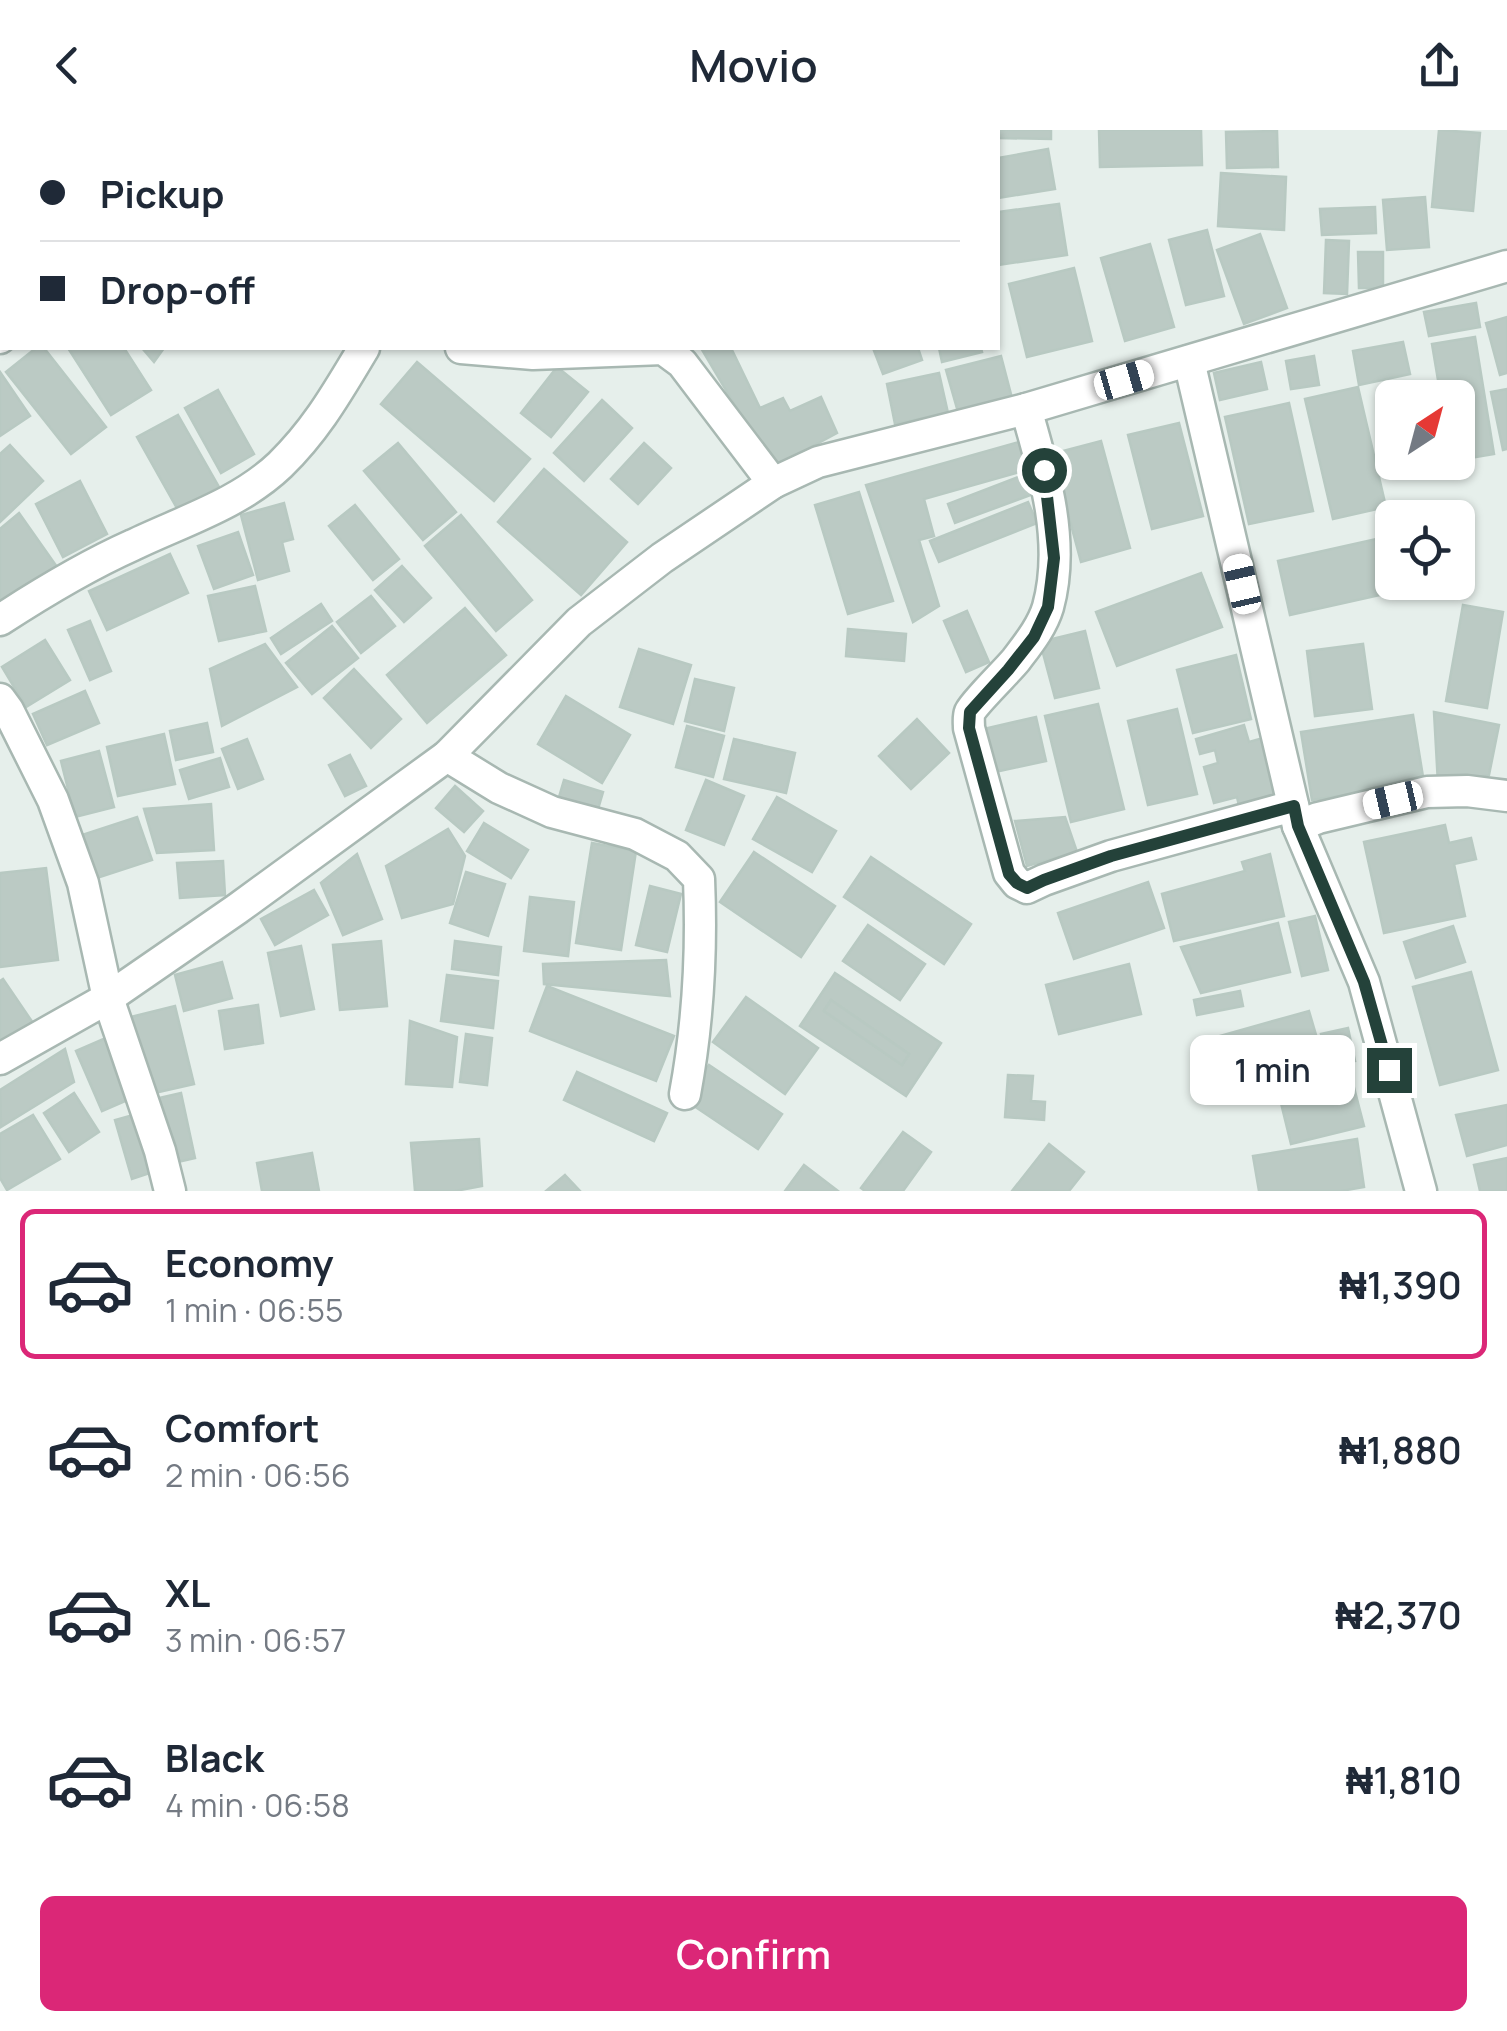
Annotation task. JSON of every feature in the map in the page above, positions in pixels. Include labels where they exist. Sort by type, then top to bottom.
[{"type":"street","points":[[0,1059],[108,998],[447,756],[580,622],[662,558],[773,483],[818,462],[1026,408],[1507,266]]},
{"type":"street","points":[[0,620],[62,580],[230,502],[277,468],[319,423],[363,350]]},
{"type":"street","points":[[485,350],[532,354],[619,350]]},
{"type":"street","points":[[666,350],[682,363],[773,483]]},
{"type":"street","points":[[1189,361],[1296,816],[1364,982],[1421,1191]]},
{"type":"street","points":[[1026,408],[1044,470],[1051,515],[1054,558],[1048,607],[1034,637],[970,712],[969,728],[1009,874],[1017,883],[1027,888],[1111,856],[1296,816],[1318,818],[1427,792],[1468,790],[1507,796]]},
{"type":"street","points":[[0,699],[53,800],[83,883],[108,998],[160,1150],[170,1191]]},
{"type":"street","points":[[447,756],[498,788],[552,812],[635,834],[677,856],[699,879],[694,1047],[685,1094]]},
{"type":"building","points":[[1000,130],[1051,130],[1051,139],[1000,138]]},
{"type":"building","points":[[1099,130],[1201,130],[1202,165],[1100,167]]},
{"type":"building","points":[[1439,130],[1480,133],[1473,211],[1432,207]]},
{"type":"building","points":[[1277,131],[1278,167],[1227,168],[1226,132]]},
{"type":"building","points":[[1048,149],[1055,189],[1000,198],[1000,158]]},
{"type":"building","points":[[1221,173],[1286,177],[1284,230],[1218,226]]},
{"type":"building","points":[[1425,197],[1429,247],[1387,250],[1383,200]]},
{"type":"building","points":[[1059,204],[1067,255],[1000,265],[1000,212]]},
{"type":"building","points":[[1375,207],[1376,233],[1322,235],[1320,209]]},
{"type":"building","points":[[1207,230],[1224,296],[1186,305],[1169,240]]},
{"type":"building","points":[[1260,234],[1287,308],[1244,324],[1217,250]]},
{"type":"building","points":[[1326,240],[1349,241],[1347,294],[1324,293]]},
{"type":"building","points":[[1150,244],[1174,327],[1125,341],[1101,258]]},
{"type":"building","points":[[1358,252],[1383,252],[1383,288],[1359,288]]},
{"type":"building","points":[[1074,268],[1092,341],[1027,357],[1009,284]]},
{"type":"building","points":[[1476,303],[1480,327],[1429,336],[1424,312]]},
{"type":"building","points":[[1507,317],[1507,373],[1500,375],[1486,323]]},
{"type":"building","points":[[1475,337],[1494,454],[1475,457],[1475,380],[1438,380],[1432,344]]},
{"type":"building","points":[[1403,342],[1410,374],[1359,385],[1353,351]]},
{"type":"building","points":[[34,350],[46,350],[106,427],[71,454],[6,372]]},
{"type":"building","points":[[69,350],[125,350],[151,390],[111,415]]},
{"type":"building","points":[[144,350],[163,350],[154,362]]},
{"type":"building","points":[[702,350],[732,350],[760,408],[783,398],[790,411],[821,397],[837,433],[772,468]]},
{"type":"building","points":[[874,350],[919,350],[922,360],[883,374]]},
{"type":"building","points":[[939,350],[982,350],[982,352],[942,362]]},
{"type":"building","points":[[1001,356],[1012,398],[958,412],[946,370]]},
{"type":"building","points":[[1314,356],[1319,385],[1291,389],[1286,361]]},
{"type":"building","points":[[417,362],[530,459],[494,501],[381,404]]},
{"type":"building","points":[[1261,362],[1267,389],[1220,400],[1214,373]]},
{"type":"building","points":[[557,367],[588,392],[551,437],[521,413]]},
{"type":"building","points":[[0,372],[30,416],[0,436]]},
{"type":"building","points":[[939,373],[948,413],[895,424],[887,384]]},
{"type":"building","points":[[1358,387],[1375,460],[1375,480],[1380,480],[1384,500],[1375,500],[1375,509],[1333,519],[1305,399]]},
{"type":"building","points":[[1507,389],[1507,449],[1503,450],[1491,392]]},
{"type":"building","points":[[218,390],[254,454],[221,473],[185,408]]},
{"type":"building","points":[[602,400],[632,428],[584,481],[554,453]]},
{"type":"building","points":[[1289,403],[1313,511],[1249,524],[1225,417]]},
{"type":"building","points":[[178,415],[219,487],[178,510],[137,437]]},
{"type":"building","points":[[1179,423],[1203,516],[1152,529],[1128,435]]},
{"type":"building","points":[[1101,441],[1130,548],[1081,562],[1052,454]]},
{"type":"building","points":[[1019,442],[1027,470],[924,499],[934,536],[919,540],[939,606],[913,622],[866,485]]},
{"type":"building","points":[[398,443],[456,512],[423,540],[364,471]]},
{"type":"building","points":[[644,443],[671,468],[638,504],[611,479]]},
{"type":"building","points":[[10,445],[43,481],[0,522],[0,454]]},
{"type":"building","points":[[544,469],[627,542],[581,595],[498,522]]},
{"type":"building","points":[[1029,473],[1036,493],[955,523],[948,504]]},
{"type":"building","points":[[80,481],[107,534],[63,557],[36,504]]},
{"type":"building","points":[[859,492],[893,601],[848,614],[815,505]]},
{"type":"building","points":[[1028,502],[1037,523],[939,562],[930,541]]},
{"type":"building","points":[[284,503],[293,539],[282,542],[289,571],[258,580],[241,515]]},
{"type":"building","points":[[355,505],[399,559],[373,580],[329,526]]},
{"type":"building","points":[[19,513],[57,567],[4,604],[0,599],[0,529]]},
{"type":"building","points":[[461,515],[532,600],[496,631],[425,546]]},
{"type":"building","points":[[238,532],[253,575],[214,589],[198,546]]},
{"type":"building","points":[[1375,539],[1375,596],[1290,615],[1278,561]]},
{"type":"building","points":[[170,554],[188,593],[107,630],[89,591]]},
{"type":"building","points":[[402,566],[431,598],[404,622],[375,590]]},
{"type":"building","points":[[1201,573],[1222,627],[1117,666],[1096,612]]},
{"type":"building","points":[[255,586],[266,631],[219,641],[208,596]]},
{"type":"building","points":[[371,596],[395,626],[361,653],[337,622]]},
{"type":"building","points":[[321,604],[332,621],[281,654],[271,638]]},
{"type":"building","points":[[1463,605],[1503,612],[1487,708],[1446,701]]},
{"type":"building","points":[[465,608],[506,655],[427,723],[387,675]]},
{"type":"building","points":[[967,611],[989,662],[966,672],[944,621]]},
{"type":"building","points":[[90,621],[111,671],[90,680],[68,630]]},
{"type":"building","points":[[332,626],[358,658],[312,694],[286,663]]},
{"type":"building","points":[[848,629],[906,634],[904,661],[846,656]]},
{"type":"building","points":[[1085,631],[1099,688],[1055,698],[1040,642]]},
{"type":"building","points":[[45,640],[70,680],[26,707],[2,667]]},
{"type":"building","points":[[265,644],[297,687],[222,726],[210,669]]},
{"type":"building","points":[[1363,644],[1372,709],[1315,716],[1307,651]]},
{"type":"building","points":[[639,649],[691,665],[673,724],[620,707]]},
{"type":"building","points":[[1236,655],[1251,719],[1193,733],[1177,670]]},
{"type":"building","points":[[354,669],[401,719],[371,748],[324,698]]},
{"type":"building","points":[[695,679],[734,688],[724,731],[685,721]]},
{"type":"building","points":[[85,691],[99,723],[47,745],[33,714]]},
{"type":"building","points":[[566,696],[630,735],[602,783],[538,744]]},
{"type":"building","points":[[1098,704],[1124,809],[1071,822],[1045,716]]},
{"type":"building","points":[[1177,709],[1197,794],[1148,805],[1128,721]]},
{"type":"building","points":[[1434,712],[1499,725],[1489,775],[1438,784]]},
{"type":"building","points":[[1413,715],[1424,783],[1312,800],[1301,732]]},
{"type":"building","points":[[1036,717],[1046,761],[995,772],[984,729]]},
{"type":"building","points":[[917,719],[949,753],[911,789],[879,756]]},
{"type":"building","points":[[207,723],[213,752],[176,760],[170,731]]},
{"type":"building","points":[[1244,725],[1249,742],[1263,738],[1281,799],[1240,810],[1237,797],[1214,803],[1204,767],[1218,763],[1215,750],[1200,754],[1196,739]]},
{"type":"building","points":[[687,726],[724,736],[713,777],[676,767]]},
{"type":"building","points":[[164,734],[175,784],[118,796],[107,747]]},
{"type":"building","points":[[247,739],[263,779],[238,789],[222,749]]},
{"type":"building","points":[[734,739],[795,753],[786,793],[724,779]]},
{"type":"building","points":[[99,751],[114,807],[75,817],[61,761]]},
{"type":"building","points":[[350,755],[366,786],[345,796],[329,765]]},
{"type":"building","points":[[220,758],[229,787],[189,799],[180,770]]},
{"type":"building","points":[[564,780],[603,792],[596,816],[557,804]]},
{"type":"building","points":[[706,780],[744,796],[724,845],[686,830]]},
{"type":"building","points":[[455,786],[483,811],[464,832],[436,808]]},
{"type":"building","points":[[777,797],[836,831],[812,872],[753,839]]},
{"type":"building","points":[[211,804],[214,850],[157,853],[144,809]]},
{"type":"building","points":[[137,817],[152,860],[97,878],[82,835]]},
{"type":"building","points":[[1065,817],[1077,852],[1027,866],[1015,821]]},
{"type":"building","points":[[484,823],[528,850],[511,878],[467,851]]},
{"type":"building","points":[[1445,825],[1449,843],[1471,838],[1476,859],[1454,864],[1465,916],[1384,933],[1364,842]]},
{"type":"building","points":[[448,829],[465,856],[453,904],[402,918],[386,866]]},
{"type":"building","points":[[592,843],[636,851],[621,950],[576,943]]},
{"type":"building","points":[[754,852],[835,906],[801,957],[720,902]]},
{"type":"building","points":[[357,854],[382,919],[343,935],[321,883]]},
{"type":"building","points":[[1270,854],[1284,916],[1174,941],[1162,894],[1245,871],[1242,862]]},
{"type":"building","points":[[871,857],[971,924],[944,964],[844,897]]},
{"type":"building","points":[[223,861],[225,895],[180,898],[177,863]]},
{"type":"building","points":[[46,868],[58,960],[0,967],[0,873]]},
{"type":"building","points":[[466,872],[505,884],[488,936],[450,923]]},
{"type":"building","points":[[1148,882],[1164,928],[1074,959],[1058,913]]},
{"type":"building","points":[[650,886],[681,894],[667,952],[636,945]]},
{"type":"building","points":[[314,890],[328,915],[275,945],[261,919]]},
{"type":"building","points":[[530,897],[574,902],[568,956],[524,951]]},
{"type":"building","points":[[1315,916],[1328,970],[1302,976],[1289,922]]},
{"type":"building","points":[[1278,923],[1290,972],[1201,993],[1181,947]]},
{"type":"building","points":[[868,925],[925,964],[900,1000],[843,961]]},
{"type":"building","points":[[1453,926],[1465,962],[1416,978],[1404,942]]},
{"type":"building","points":[[381,941],[387,1006],[340,1010],[333,945]]},
{"type":"building","points":[[455,941],[501,947],[498,975],[452,969]]},
{"type":"building","points":[[301,946],[314,1009],[281,1016],[268,953]]},
{"type":"building","points":[[666,960],[670,996],[544,984],[543,964]]},
{"type":"building","points":[[222,962],[232,998],[184,1011],[175,975]]},
{"type":"building","points":[[1129,964],[1141,1014],[1059,1034],[1046,985]]},
{"type":"building","points":[[1471,972],[1498,1070],[1440,1085],[1413,987]]},
{"type":"building","points":[[835,973],[941,1043],[906,1096],[800,1026]],"holes":[[[831,1000],[909,1054],[902,1065],[824,1011]]]},
{"type":"building","points":[[447,975],[498,981],[493,1028],[441,1021]]},
{"type":"building","points":[[3,979],[33,1023],[0,1045],[0,981]]},
{"type":"building","points":[[547,986],[674,1036],[656,1081],[530,1031]]},
{"type":"building","points":[[1240,991],[1243,1006],[1197,1015],[1194,1000]]},
{"type":"building","points":[[746,997],[818,1048],[785,1094],[713,1042]]},
{"type":"building","points":[[831,1000],[909,1054],[902,1065],[824,1011]]},
{"type":"building","points":[[258,1005],[263,1043],[225,1049],[219,1011]]},
{"type":"building","points":[[175,1006],[194,1084],[150,1094],[131,1017]]},
{"type":"building","points":[[1309,1011],[1323,1059],[1230,1086],[1216,1037]]},
{"type":"building","points":[[410,1021],[457,1037],[452,1087],[406,1084]]},
{"type":"building","points":[[1348,1028],[1355,1061],[1328,1066],[1321,1034]]},
{"type":"building","points":[[466,1034],[492,1038],[487,1085],[460,1082]]},
{"type":"building","points":[[106,1038],[132,1098],[102,1111],[76,1051]]},
{"type":"building","points":[[65,1049],[74,1082],[1,1127],[0,1090]]},
{"type":"building","points":[[709,1065],[782,1114],[758,1149],[685,1100]]},
{"type":"building","points":[[577,1072],[667,1113],[654,1141],[564,1100]]},
{"type":"building","points":[[1008,1075],[1033,1076],[1031,1101],[1045,1102],[1044,1120],[1005,1117]]},
{"type":"building","points":[[1351,1076],[1364,1126],[1291,1144],[1279,1095]]},
{"type":"building","points":[[74,1093],[99,1132],[69,1152],[44,1113]]},
{"type":"building","points":[[181,1093],[195,1158],[169,1164],[155,1099]]},
{"type":"building","points":[[1507,1105],[1507,1145],[1467,1156],[1456,1115]]},
{"type":"building","points":[[33,1115],[60,1159],[7,1190],[0,1178],[0,1134]]},
{"type":"building","points":[[133,1115],[150,1173],[132,1179],[115,1120]]},
{"type":"building","points":[[903,1132],[931,1152],[903,1191],[865,1191],[861,1188]]},
{"type":"building","points":[[479,1139],[482,1186],[415,1191],[411,1143]]},
{"type":"building","points":[[1357,1139],[1364,1187],[1341,1191],[1259,1191],[1253,1156]]},
{"type":"building","points":[[1049,1144],[1084,1172],[1069,1191],[1012,1191]]},
{"type":"building","points":[[312,1153],[319,1191],[262,1191],[257,1163]]},
{"type":"building","points":[[1507,1158],[1507,1191],[1480,1191],[1474,1165]]},
{"type":"building","points":[[804,1165],[838,1191],[785,1191]]},
{"type":"building","points":[[565,1175],[580,1191],[546,1191]]},
{"type":"route","points":[[1044,470],[1054,558],[1048,607],[1034,637],[970,712],[969,728],[1009,874],[1027,888],[1111,856],[1294,806],[1298,826],[1364,982],[1389,1070]]}]
